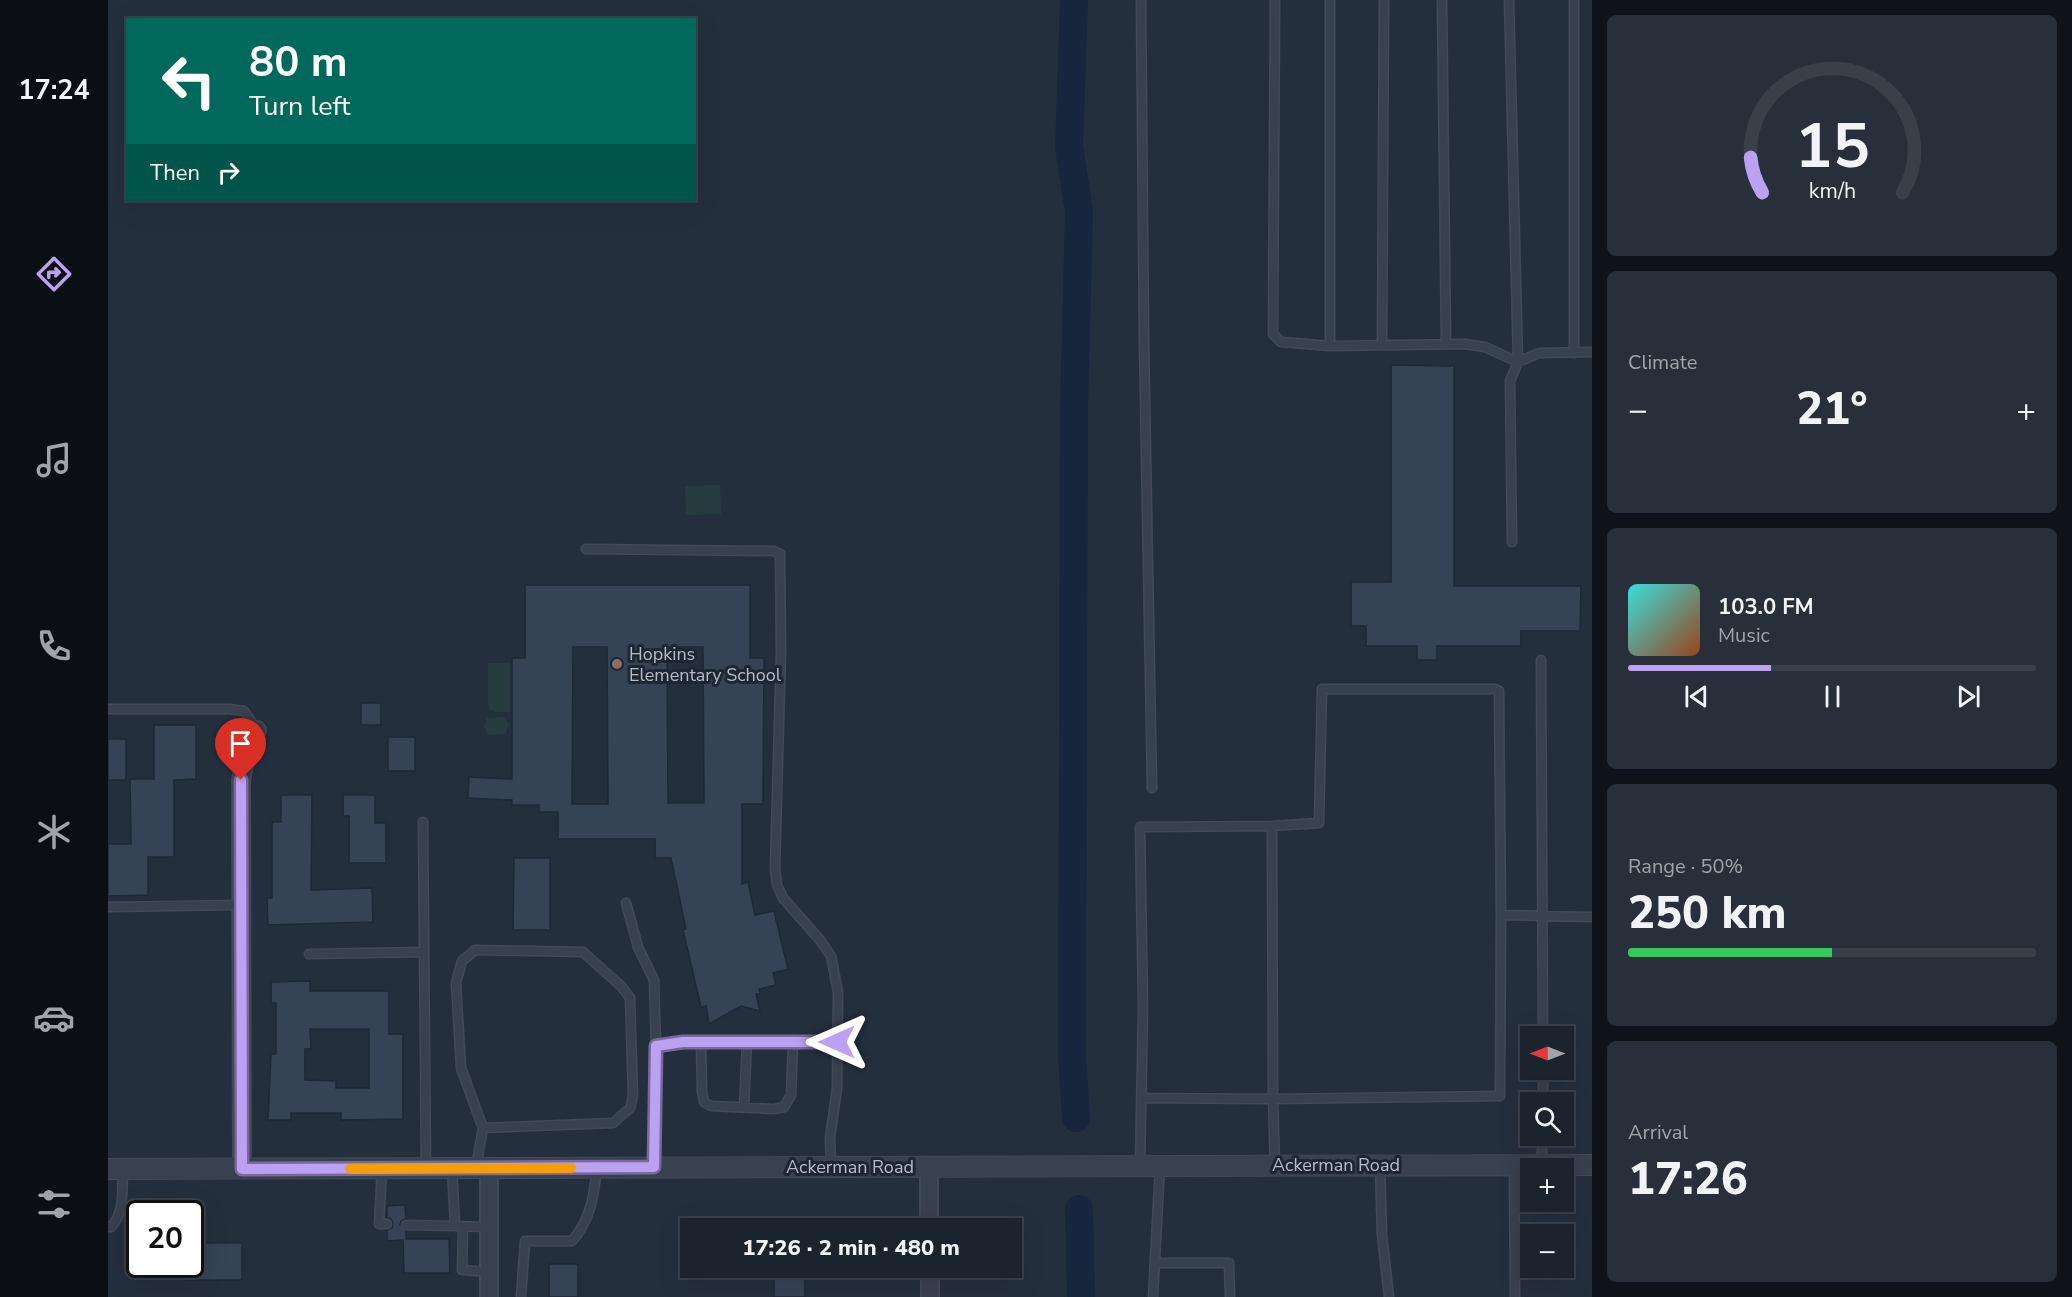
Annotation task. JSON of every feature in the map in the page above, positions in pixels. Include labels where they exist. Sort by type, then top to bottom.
[{"type":"street","points":[[242,1169],[242,769],[247,750],[257,730]]},
{"type":"street","name":"Ackerman Road","points":[[116,1169],[1520,1165]]},
{"type":"street","name":"Ackerman Road","points":[[1574,1165],[1592,1165]]},
{"type":"street","points":[[929,1167],[929,1218]]},
{"type":"street","points":[[483,1168],[489,1227],[489,1297]]},
{"type":"street","points":[[930,1278],[930,1297]]},
{"type":"lane","points":[[1141,0],[1144,353],[1152,788]]},
{"type":"lane","points":[[1275,0],[1273,334],[1281,342],[1330,346],[1446,343],[1485,347],[1518,362],[1539,353],[1592,352]]},
{"type":"lane","points":[[1330,0],[1330,346]]},
{"type":"lane","points":[[1383,344],[1384,0]]},
{"type":"lane","points":[[1442,0],[1446,343]]},
{"type":"lane","points":[[1509,0],[1518,362],[1510,381],[1512,543]]},
{"type":"lane","points":[[1574,0],[1574,353]]},
{"type":"lane","points":[[586,549],[774,551],[780,554],[782,652],[775,868],[777,885],[783,898],[831,956],[838,992],[837,1088],[830,1138],[831,1167]]},
{"type":"lane","points":[[1541,660],[1543,1026]]},
{"type":"lane","points":[[1140,1166],[1141,1098],[1143,1009],[1140,827],[1272,826],[1320,823],[1322,689],[1495,689],[1499,691],[1500,1096],[1273,1100],[1141,1098]]},
{"type":"lane","points":[[108,709],[230,709],[244,711],[257,730]]},
{"type":"lane","points":[[423,822],[426,1168]]},
{"type":"lane","points":[[1272,826],[1275,1165]]},
{"type":"lane","points":[[626,903],[638,947],[654,980],[656,1046],[654,1167]]},
{"type":"lane","points":[[108,907],[241,905]]},
{"type":"lane","points":[[1501,915],[1592,917]]},
{"type":"lane","points":[[483,1128],[613,1123],[630,1108],[633,1096],[630,998],[622,987],[583,952],[475,950],[462,962],[456,983],[461,1068],[483,1128],[483,1168]]},
{"type":"lane","points":[[309,954],[424,952]]},
{"type":"lane","points":[[656,1046],[700,1042],[837,1042]]},
{"type":"lane","points":[[700,1042],[704,1102],[711,1106],[774,1109],[784,1107],[791,1095],[793,1042]]},
{"type":"lane","points":[[744,1107],[747,1042]]},
{"type":"lane","points":[[1380,1165],[1389,1297]]},
{"type":"lane","points":[[1514,1165],[1515,1297]]},
{"type":"lane","points":[[1153,1297],[1160,1166]]},
{"type":"lane","points":[[382,1168],[379,1224],[387,1224]]},
{"type":"lane","points":[[452,1168],[462,1270],[489,1272]]},
{"type":"lane","points":[[521,1297],[525,1240],[572,1240],[582,1229],[592,1204],[597,1168]]},
{"type":"lane","points":[[108,1227],[117,1221],[121,1202],[116,1169]]},
{"type":"lane","points":[[406,1225],[489,1227]]},
{"type":"lane","points":[[1155,1263],[1229,1263],[1230,1297]]},
{"type":"green space","points":[[720,485],[721,514],[686,515],[685,486]]},
{"type":"green space","points":[[488,663],[510,663],[510,712],[495,712],[488,705]]},
{"type":"green space","points":[[504,717],[509,725],[505,734],[488,735],[484,726],[487,718]]},
{"type":"building","points":[[1391,365],[1454,366],[1454,586],[1581,586],[1580,631],[1521,631],[1521,646],[1437,646],[1437,660],[1417,660],[1417,646],[1366,646],[1366,626],[1351,626],[1351,582],[1391,582]]},
{"type":"building","points":[[525,585],[750,585],[750,658],[764,658],[763,804],[742,804],[742,884],[748,882],[755,915],[774,911],[788,969],[773,973],[776,985],[759,989],[760,994],[756,994],[760,1011],[741,1006],[709,1024],[706,1006],[701,1007],[683,930],[686,929],[671,858],[655,858],[655,839],[558,839],[558,812],[539,812],[539,805],[512,805],[512,800],[468,798],[469,777],[512,779],[512,658],[525,658]],"holes":[[[573,647],[607,647],[608,804],[572,804]],[[667,647],[703,647],[704,803],[668,803]]]},
{"type":"building","points":[[361,703],[381,703],[381,725],[361,725]]},
{"type":"building","points":[[154,725],[196,725],[196,779],[174,780],[174,857],[148,857],[148,895],[108,896],[108,844],[131,844],[130,779],[154,779]]},
{"type":"building","points":[[388,737],[415,737],[415,771],[388,771]]},
{"type":"building","points":[[108,739],[126,739],[126,780],[108,780]]},
{"type":"building","points":[[281,795],[312,795],[311,890],[372,888],[373,922],[268,925],[267,898],[272,898],[272,822],[281,822]]},
{"type":"building","points":[[343,795],[375,795],[375,823],[386,823],[386,863],[349,863],[349,816],[343,816]]},
{"type":"building","points":[[514,858],[550,858],[550,930],[513,930]]},
{"type":"building","points":[[310,981],[310,991],[389,991],[389,1034],[403,1034],[403,1119],[341,1120],[341,1113],[291,1113],[291,1120],[268,1120],[271,1054],[276,1054],[276,1003],[271,1003],[271,982]],"holes":[[[310,1029],[369,1029],[369,1088],[336,1088],[336,1081],[305,1080],[305,1049],[311,1049]]]},
{"type":"building","points":[[405,1205],[406,1219],[401,1221],[400,1225],[406,1231],[406,1239],[449,1239],[450,1273],[404,1273],[403,1240],[387,1241],[387,1230],[392,1228],[393,1223],[387,1218],[387,1206]]},
{"type":"building","points":[[204,1243],[242,1243],[242,1280],[187,1280],[187,1278],[204,1278]]},
{"type":"building","points":[[549,1264],[578,1264],[578,1297],[549,1297]]},
{"type":"building","points":[[774,1278],[805,1278],[805,1297],[774,1297]]},
{"type":"waterway","points":[[1074,0],[1069,147],[1079,211],[1074,408],[1072,1054],[1076,1118]]},
{"type":"waterway","points":[[1079,1209],[1081,1297]]},
{"type":"slow traffic","points":[[350,1169],[571,1168]]},
{"type":"place","name":"Hopkins Elementary School","points":[[617,664]]},
{"type":"route","points":[[241,780],[242,1169],[654,1167],[656,1046],[683,1042],[837,1042]]}]
